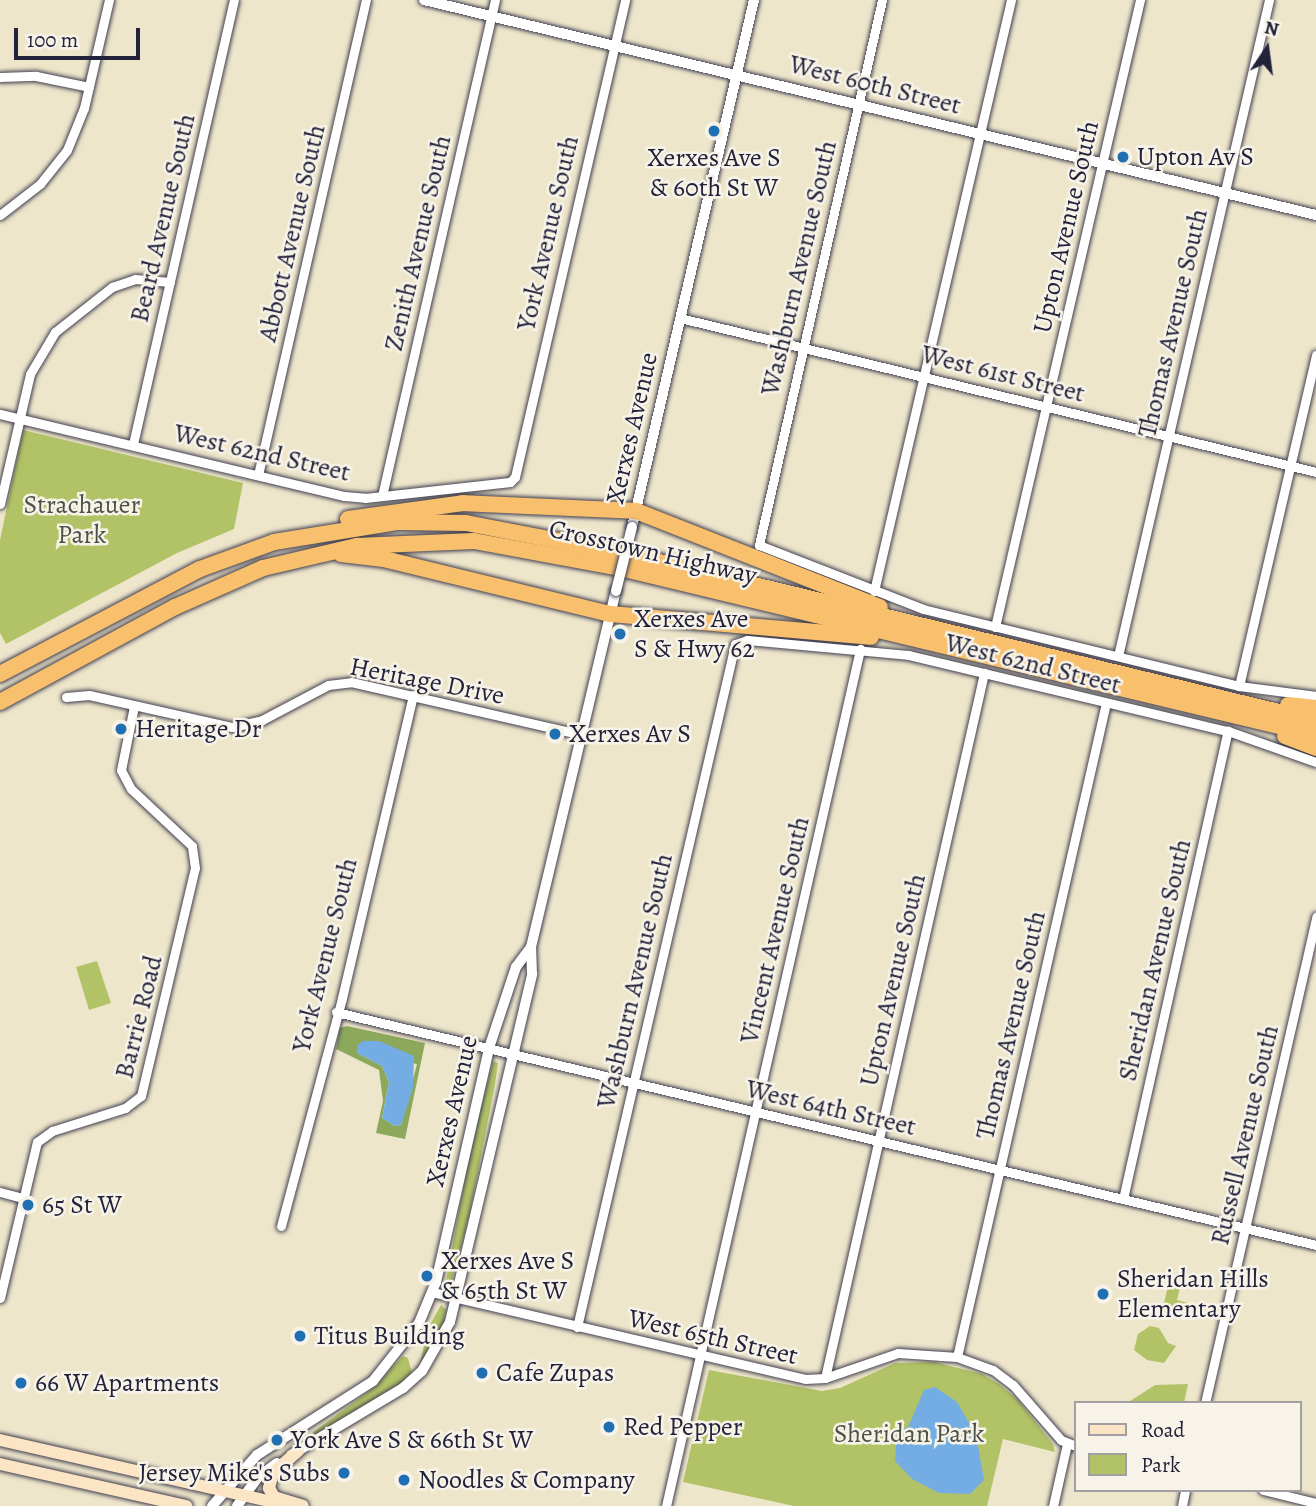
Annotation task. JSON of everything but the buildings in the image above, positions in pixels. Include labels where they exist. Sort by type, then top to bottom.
[{"type":"highway","points":[[274,542],[332,522],[463,503],[634,519],[955,641]]},
{"type":"highway","name":"Crosstown Highway","points":[[0,674],[200,569],[274,542],[398,523],[501,527],[1206,701],[1316,720]]},
{"type":"highway","name":"Crosstown Highway","points":[[0,702],[217,586],[325,552],[426,540],[515,546],[955,641]]},
{"type":"highway","points":[[325,552],[384,559],[610,614],[955,641]]},
{"type":"highway","points":[[1206,701],[1316,708]]},
{"type":"highway","points":[[1206,701],[1316,748]]},
{"type":"highway","name":"Crosstown Highway","points":[[1206,701],[1316,735]]},
{"type":"main road","points":[[0,1440],[223,1490],[240,1501],[291,1506]]},
{"type":"main road","points":[[303,1448],[273,1473],[269,1488],[274,1497],[303,1506]]},
{"type":"main road","points":[[0,1464],[186,1506]]},
{"type":"main road","points":[[114,1490],[144,1506]]},
{"type":"street","points":[[0,215],[40,184],[68,150],[89,87],[109,0]]},
{"type":"street","name":"Beard Avenue South","points":[[133,444],[234,0]]},
{"type":"street","name":"Abbott Avenue South","points":[[258,475],[366,0]]},
{"type":"street","name":"West 60th Street","points":[[424,0],[1316,215]]},
{"type":"street","name":"Zenith Avenue South","points":[[382,496],[495,0]]},
{"type":"street","name":"York Avenue South","points":[[516,477],[625,0]]},
{"type":"street","name":"Xerxes Avenue","points":[[456,1298],[531,974],[531,947],[634,519],[754,0]]},
{"type":"street","name":"Washburn Avenue South","points":[[759,545],[882,0]]},
{"type":"street","points":[[874,591],[1011,0]]},
{"type":"street","name":"Upton Avenue South","points":[[995,627],[1140,0]]},
{"type":"street","name":"Thomas Avenue South","points":[[1118,656],[1269,0]]},
{"type":"street","points":[[0,76],[36,76],[89,87]]},
{"type":"street","points":[[0,505],[19,419],[41,352],[72,314],[113,287],[135,279],[170,282]]},
{"type":"street","name":"West 61st Street","points":[[680,318],[1316,471]]},
{"type":"street","points":[[1239,686],[1316,355]]},
{"type":"street","name":"West 62nd Street","points":[[0,414],[344,496],[382,496],[501,484],[516,477]]},
{"type":"street","name":"West 62nd Street","points":[[759,545],[923,609],[1239,686],[1316,696]]},
{"type":"street","name":"West 62nd Street","points":[[735,644],[747,640],[860,649],[984,673],[1228,731],[1316,762]]},
{"type":"street","name":"Washburn Avenue South","points":[[577,1327],[735,644]]},
{"type":"street","name":"Vincent Avenue South","points":[[666,1506],[860,649]]},
{"type":"street","name":"Upton Avenue South","points":[[825,1378],[984,673]]},
{"type":"street","name":"Heritage Drive","points":[[66,697],[89,695],[232,727],[262,720],[340,682],[413,695],[583,735]]},
{"type":"street","name":"York Avenue South","points":[[281,1226],[413,695]]},
{"type":"street","name":"Thomas Avenue South","points":[[957,1357],[1106,703]]},
{"type":"street","name":"Barrie Road","points":[[0,1298],[34,1151],[44,1136],[125,1108],[141,1096],[195,868],[192,845],[131,789],[121,770],[134,706]]},
{"type":"street","name":"Sheridan Avenue South","points":[[1123,1199],[1228,731]]},
{"type":"street","name":"Russell Avenue South","points":[[1205,1401],[1316,917]]},
{"type":"street","name":"Xerxes Avenue","points":[[432,1292],[489,1048],[516,967],[531,947]]},
{"type":"street","name":"West 64th Street","points":[[336,1012],[1316,1245]]},
{"type":"street","points":[[0,1192],[23,1198]]},
{"type":"street","points":[[212,1506],[223,1490],[257,1455],[373,1381],[413,1332],[432,1292]]},
{"type":"street","name":"West 65th Street","points":[[432,1292],[785,1377],[825,1378],[898,1353],[957,1357],[993,1370],[1013,1385],[1072,1445]]},
{"type":"street","points":[[240,1501],[257,1478],[402,1388],[422,1371],[444,1338],[456,1298]]},
{"type":"street","points":[[1053,1506],[1072,1445]]},
{"type":"street","points":[[1270,1492],[1310,1503]]},
{"type":"green space","name":"Strachauer Park","points":[[23,430],[243,483],[234,529],[177,553],[6,644],[0,633],[0,540]]},
{"type":"green space","points":[[97,961],[111,1003],[89,1010],[76,967]]},
{"type":"green space","points":[[347,1026],[425,1043],[405,1139],[376,1133],[383,1101],[379,1070],[336,1049],[340,1028]],"holes":[[[357,1053],[417,1064],[401,1125],[395,1126],[382,1118],[389,1082],[382,1066]]]},
{"type":"green space","points":[[493,1061],[498,1063],[495,1084],[469,1217],[450,1287],[446,1281],[471,1146]]},
{"type":"green space","points":[[1169,1281],[1181,1284],[1177,1300],[1188,1303],[1191,1317],[1162,1312]]},
{"type":"green space","points":[[441,1305],[446,1310],[444,1322],[420,1365],[427,1330]]},
{"type":"green space","points":[[1150,1326],[1159,1328],[1168,1343],[1176,1346],[1164,1363],[1147,1360],[1134,1350],[1138,1334]]},
{"type":"green space","points":[[403,1356],[408,1358],[412,1373],[401,1384],[315,1436],[313,1432],[372,1389]]},
{"type":"green space","name":"Sheridan Park","points":[[934,1362],[982,1374],[999,1384],[1017,1399],[1053,1444],[1055,1452],[1003,1439],[987,1506],[794,1506],[683,1482],[709,1370],[822,1391],[840,1388],[895,1363]]},
{"type":"green space","points":[[1188,1384],[1184,1401],[1130,1401],[1155,1385]]},
{"type":"water","points":[[363,1041],[379,1041],[414,1056],[413,1088],[401,1125],[395,1126],[382,1118],[389,1082],[382,1066],[357,1053],[357,1046]]},
{"type":"water","points":[[935,1387],[957,1402],[976,1435],[984,1480],[970,1494],[939,1493],[912,1479],[895,1461],[897,1432],[908,1427],[924,1390]]},
{"type":"place","name":"Xerxes Ave S & 60th St W","points":[[714,131]]},
{"type":"place","name":"Upton Av S","points":[[1123,157]]},
{"type":"place","name":"Xerxes Ave S & Hwy 62","points":[[620,634]]},
{"type":"place","name":"Heritage Dr","points":[[121,729]]},
{"type":"place","name":"Xerxes Av S","points":[[555,734]]},
{"type":"place","name":"65 St W","points":[[28,1205]]},
{"type":"place","name":"Xerxes Ave S & 65th St W","points":[[427,1276]]},
{"type":"place","name":"Sheridan Hills Elementary","points":[[1103,1294]]},
{"type":"place","name":"Titus Building","points":[[300,1336]]},
{"type":"place","name":"Cafe Zupas","points":[[482,1373]]},
{"type":"place","name":"66 W Apartments","points":[[21,1383]]},
{"type":"place","name":"Red Pepper","points":[[609,1427]]},
{"type":"place","name":"York Ave S & 66th St W","points":[[277,1440]]},
{"type":"place","name":"Jersey Mike's Subs","points":[[344,1473]]},
{"type":"place","name":"Noodles & Company","points":[[404,1480]]}]
